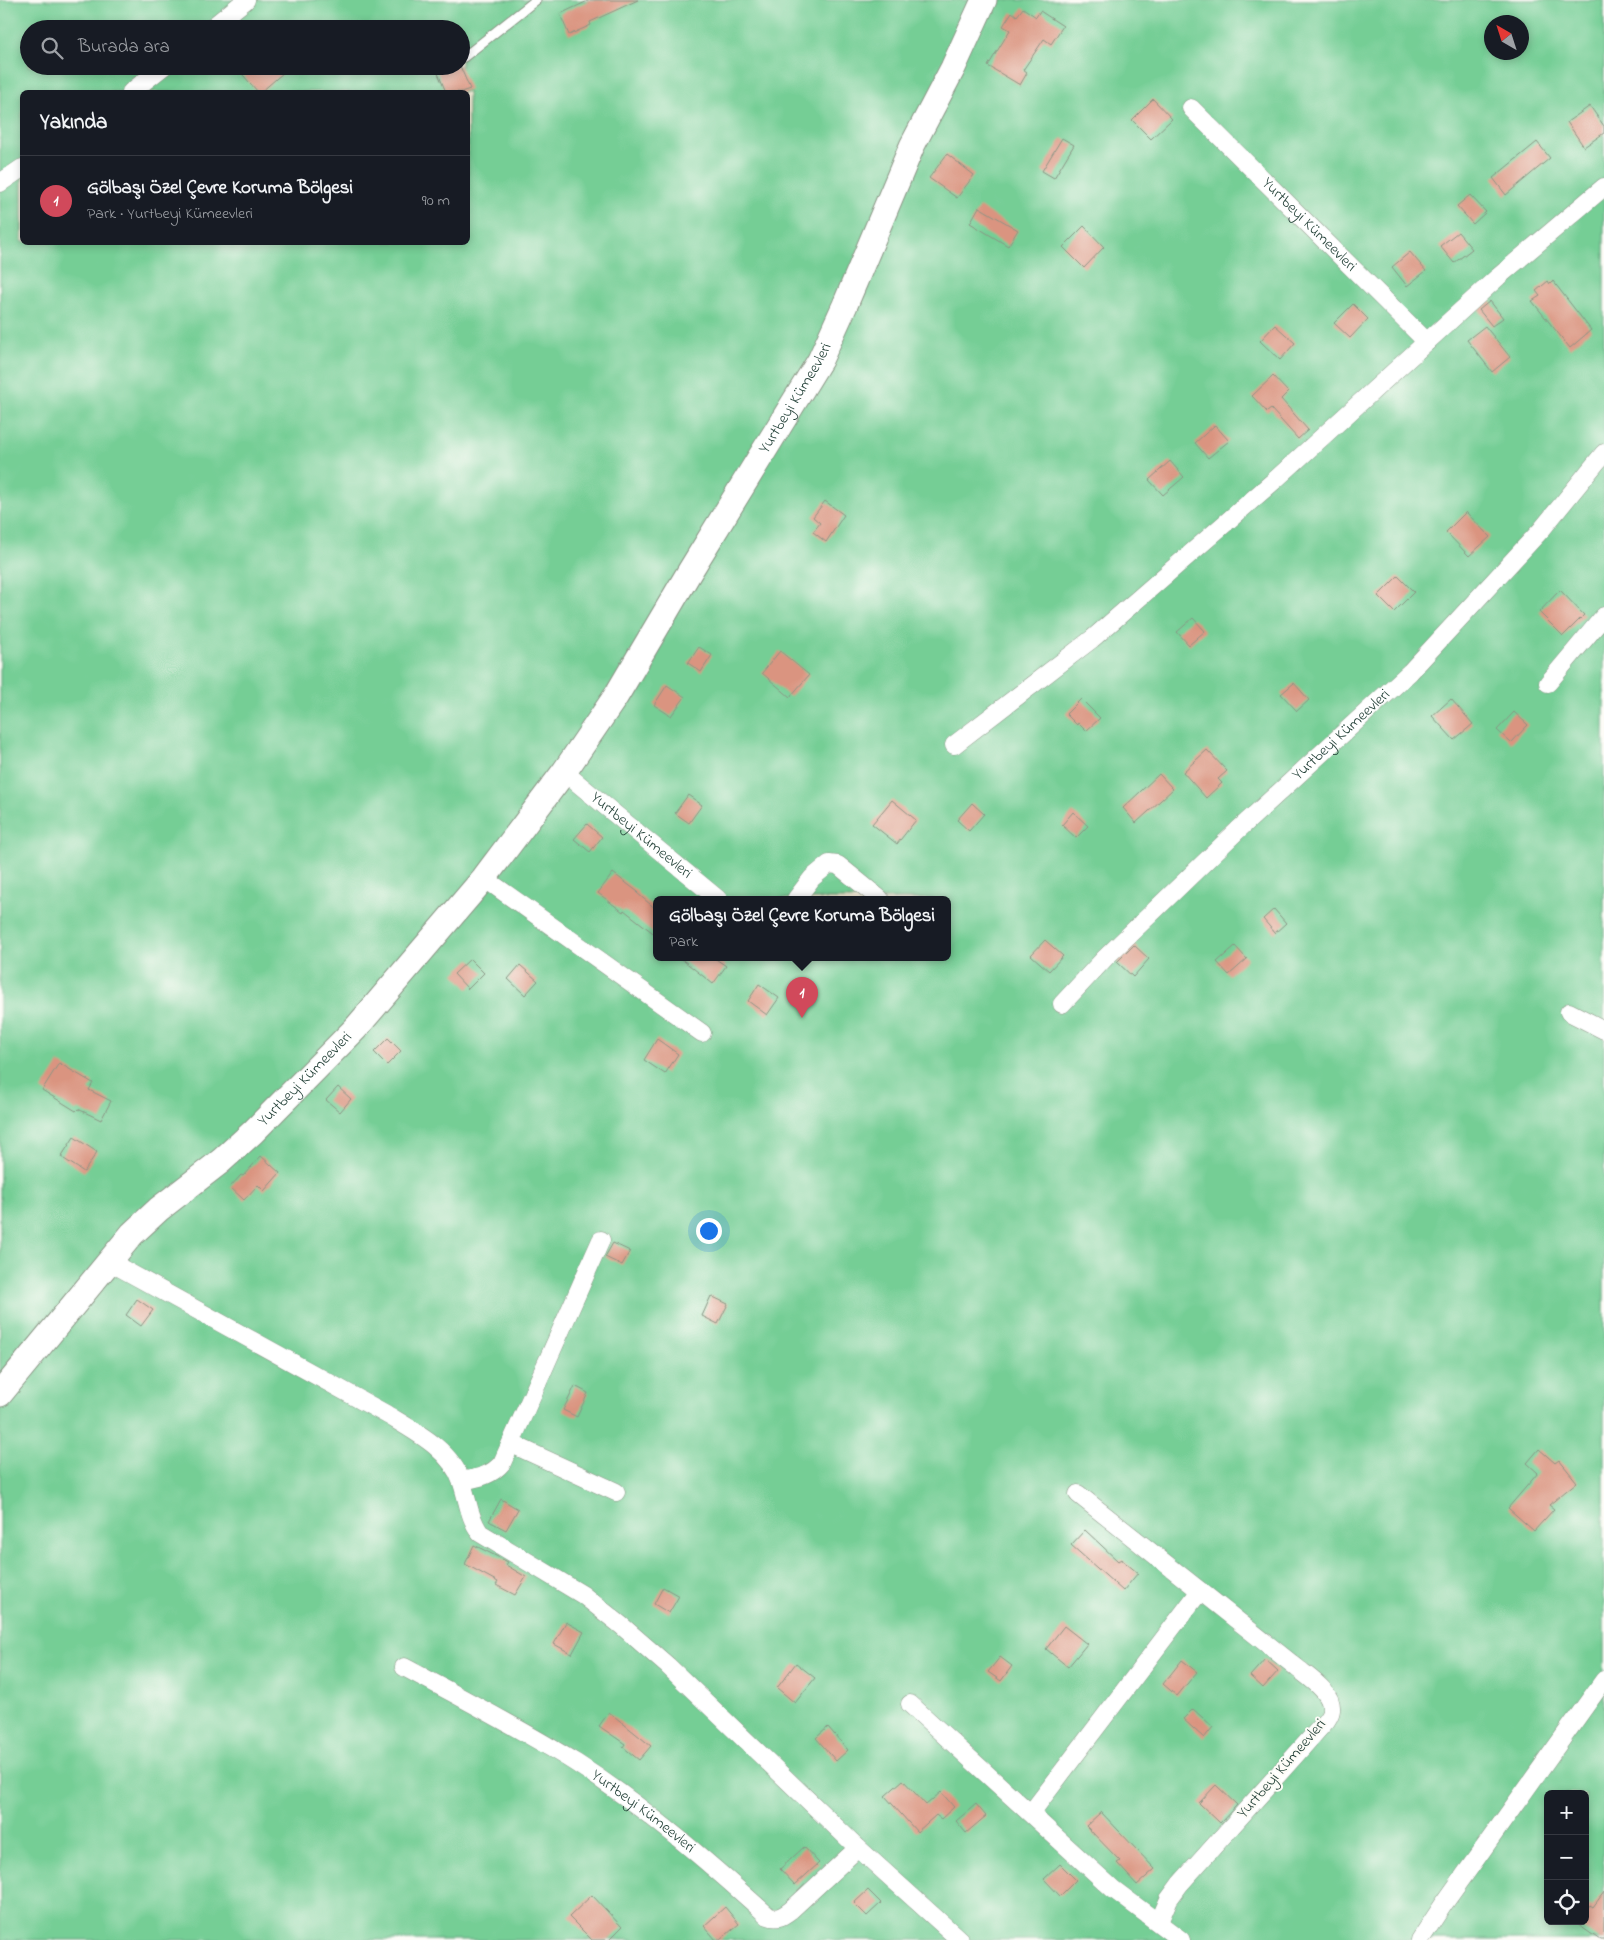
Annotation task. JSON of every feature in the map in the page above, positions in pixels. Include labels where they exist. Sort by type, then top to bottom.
[{"type":"street","points":[[221,20],[246,0]]},
{"type":"street","name":"Yurtbeyi Kümeevleri","points":[[0,1394],[108,1261],[146,1221],[221,1161],[253,1132],[356,1028],[484,878],[564,772],[616,696],[690,571],[820,360],[845,305],[898,174],[953,68],[984,0]]},
{"type":"street","points":[[134,90],[153,75]]},
{"type":"street","name":"Yurtbeyi Kümeevleri","points":[[1192,108],[1427,342]]},
{"type":"street","points":[[0,183],[20,169]]},
{"type":"street","points":[[954,745],[1092,639],[1275,480],[1498,277],[1604,188]]},
{"type":"street","name":"Yurtbeyi Kümeevleri","points":[[1062,1004],[1105,958],[1238,830],[1410,672],[1542,529],[1604,452]]},
{"type":"street","points":[[1548,683],[1604,616]]},
{"type":"street","name":"Yurtbeyi Kümeevleri","points":[[564,772],[714,896]]},
{"type":"street","points":[[798,896],[812,878],[829,864],[838,865],[876,896]]},
{"type":"street","points":[[484,878],[702,1033]]},
{"type":"street","points":[[1569,1012],[1604,1030]]},
{"type":"street","points":[[462,1482],[485,1476],[502,1464],[601,1240]]},
{"type":"street","points":[[108,1261],[386,1414],[429,1441],[452,1465],[462,1482],[467,1508],[480,1533],[582,1595],[622,1626],[668,1666],[858,1848],[960,1940]]},
{"type":"street","points":[[512,1444],[616,1492]]},
{"type":"street","name":"Yurtbeyi Kümeevleri","points":[[1078,1494],[1315,1683],[1327,1694],[1332,1711],[1326,1721],[1174,1892],[1158,1922]]},
{"type":"street","points":[[1031,1813],[1200,1591]]},
{"type":"street","name":"Yurtbeyi Kümeevleri","points":[[404,1666],[511,1725],[576,1764],[639,1808],[688,1846],[768,1916],[774,1918],[782,1917],[858,1848]]},
{"type":"street","points":[[1420,1940],[1604,1680]]},
{"type":"street","points":[[910,1704],[1113,1889],[1181,1940]]},
{"type":"lane","points":[[470,52],[536,0]]},
{"type":"green space","points":[[0,0],[1604,0],[1604,1940],[0,1940]]},
{"type":"building","points":[[590,0],[638,0],[590,22],[591,25],[569,35],[560,14]]},
{"type":"building","points":[[1023,8],[1036,17],[1040,11],[1063,26],[1051,44],[1044,39],[1023,70],[1027,73],[1020,85],[988,66],[1010,30],[1003,26],[1012,12],[1017,16]]},
{"type":"building","points":[[243,75],[281,75],[263,90],[256,90]]},
{"type":"building","points":[[439,75],[464,75],[470,89],[467,90],[445,90]]},
{"type":"building","points":[[1153,99],[1172,119],[1151,139],[1132,120]]},
{"type":"building","points":[[1590,106],[1604,126],[1604,133],[1584,147],[1567,122]]},
{"type":"building","points":[[1062,138],[1074,145],[1054,178],[1042,171]]},
{"type":"building","points":[[1537,142],[1550,158],[1506,195],[1493,178]]},
{"type":"building","points":[[947,154],[974,175],[957,198],[929,178]]},
{"type":"building","points":[[1470,195],[1486,212],[1473,224],[1457,206]]},
{"type":"building","points":[[979,207],[1018,230],[1008,246],[970,223]]},
{"type":"building","points":[[1084,226],[1104,247],[1084,268],[1063,247]]},
{"type":"building","points":[[1458,232],[1472,249],[1454,263],[1440,246]]},
{"type":"building","points":[[1410,252],[1426,271],[1407,286],[1392,267]]},
{"type":"building","points":[[1548,281],[1550,284],[1553,281],[1591,330],[1570,348],[1532,301],[1540,296],[1536,291]]},
{"type":"building","points":[[1490,301],[1503,318],[1492,326],[1479,310]]},
{"type":"building","points":[[1353,304],[1368,319],[1350,338],[1334,323]]},
{"type":"building","points":[[1275,325],[1295,343],[1280,360],[1260,341]]},
{"type":"building","points":[[1485,326],[1510,357],[1492,372],[1467,340]]},
{"type":"building","points":[[1273,376],[1288,392],[1281,399],[1308,430],[1298,439],[1271,409],[1267,412],[1252,396]]},
{"type":"building","points":[[1215,425],[1229,441],[1208,458],[1195,443]]},
{"type":"building","points":[[1170,461],[1184,477],[1163,495],[1149,480]]},
{"type":"building","points":[[825,501],[844,515],[826,542],[813,532],[820,523],[813,517]]},
{"type":"building","points":[[1466,512],[1490,537],[1469,556],[1446,532]]},
{"type":"building","points":[[1398,576],[1414,592],[1394,612],[1378,596]]},
{"type":"building","points":[[1560,590],[1584,615],[1563,636],[1539,612]]},
{"type":"building","points":[[1193,618],[1205,631],[1189,645],[1177,632]]},
{"type":"building","points":[[699,647],[712,655],[701,672],[688,663]]},
{"type":"building","points":[[780,651],[809,675],[790,697],[762,673]]},
{"type":"building","points":[[1294,683],[1309,700],[1297,711],[1281,694]]},
{"type":"building","points":[[667,685],[685,697],[671,716],[654,705]]},
{"type":"building","points":[[1081,699],[1100,718],[1086,731],[1066,714]]},
{"type":"building","points":[[1451,699],[1473,724],[1454,740],[1432,716]]},
{"type":"building","points":[[1514,712],[1528,725],[1511,743],[1497,730]]},
{"type":"building","points":[[1207,750],[1227,771],[1218,779],[1222,783],[1206,798],[1183,772]]},
{"type":"building","points":[[1159,774],[1173,789],[1136,823],[1123,808]]},
{"type":"building","points":[[688,795],[702,805],[689,823],[675,813]]},
{"type":"building","points":[[892,800],[916,820],[897,844],[872,824]]},
{"type":"building","points":[[972,803],[984,814],[969,831],[957,820]]},
{"type":"building","points":[[1073,812],[1088,826],[1076,838],[1062,825]]},
{"type":"building","points":[[587,824],[602,837],[590,852],[574,839]]},
{"type":"building","points":[[613,873],[638,892],[653,907],[653,933],[624,910],[623,912],[598,893]]},
{"type":"building","points":[[1274,909],[1286,923],[1275,933],[1263,919]]},
{"type":"building","points":[[1045,940],[1063,956],[1049,971],[1031,955]]},
{"type":"building","points":[[1134,945],[1149,959],[1133,977],[1117,962]]},
{"type":"building","points":[[1235,946],[1247,959],[1229,975],[1217,962]]},
{"type":"building","points":[[470,959],[484,973],[468,989],[454,974]]},
{"type":"building","points":[[684,961],[719,961],[726,966],[713,984]]},
{"type":"building","points":[[520,965],[538,981],[525,995],[508,979]]},
{"type":"building","points":[[759,984],[779,998],[767,1015],[748,1001]]},
{"type":"building","points":[[388,1038],[401,1051],[387,1065],[374,1052]]},
{"type":"building","points":[[657,1039],[678,1054],[665,1074],[644,1060]]},
{"type":"building","points":[[59,1063],[93,1083],[89,1090],[111,1101],[101,1120],[78,1109],[76,1111],[42,1090]]},
{"type":"building","points":[[338,1087],[351,1099],[340,1112],[326,1100]]},
{"type":"building","points":[[74,1137],[97,1152],[84,1172],[61,1157]]},
{"type":"building","points":[[261,1156],[280,1173],[264,1191],[258,1185],[244,1200],[230,1187]]},
{"type":"building","points":[[613,1243],[630,1251],[622,1265],[605,1257]]},
{"type":"building","points":[[711,1296],[728,1304],[718,1324],[702,1316]]},
{"type":"building","points":[[137,1299],[153,1310],[141,1326],[126,1315]]},
{"type":"building","points":[[575,1386],[588,1393],[577,1417],[563,1410]]},
{"type":"building","points":[[1539,1449],[1555,1463],[1559,1460],[1577,1482],[1549,1505],[1554,1509],[1534,1531],[1508,1508],[1538,1473],[1527,1463]]},
{"type":"building","points":[[501,1499],[518,1509],[506,1530],[489,1521]]},
{"type":"building","points":[[1085,1530],[1118,1561],[1121,1559],[1138,1573],[1123,1591],[1071,1545]]},
{"type":"building","points":[[474,1545],[508,1562],[506,1565],[526,1577],[515,1595],[496,1585],[498,1582],[465,1564]]},
{"type":"building","points":[[663,1587],[679,1596],[669,1613],[654,1604]]},
{"type":"building","points":[[566,1622],[584,1632],[572,1654],[554,1644]]},
{"type":"building","points":[[1064,1626],[1087,1644],[1068,1667],[1046,1649]]},
{"type":"building","points":[[1000,1657],[1012,1666],[1001,1681],[988,1672]]},
{"type":"building","points":[[1265,1659],[1278,1671],[1263,1688],[1250,1676]]},
{"type":"building","points":[[1182,1660],[1197,1672],[1177,1696],[1163,1684]]},
{"type":"building","points":[[796,1663],[815,1678],[795,1703],[777,1688]]},
{"type":"building","points":[[1193,1709],[1213,1727],[1204,1738],[1183,1719]]},
{"type":"building","points":[[609,1712],[651,1746],[639,1760],[623,1747],[625,1744],[599,1726]]},
{"type":"building","points":[[828,1727],[848,1750],[836,1761],[816,1738]]},
{"type":"building","points":[[903,1780],[926,1805],[941,1792],[954,1807],[941,1819],[936,1815],[917,1832],[885,1796]]},
{"type":"building","points":[[1216,1785],[1237,1805],[1220,1823],[1199,1803]]},
{"type":"building","points":[[976,1804],[986,1816],[966,1833],[956,1821]]},
{"type":"building","points":[[1101,1812],[1155,1869],[1137,1885],[1117,1863],[1120,1861],[1086,1826]]},
{"type":"building","points":[[804,1847],[819,1863],[795,1885],[780,1869]]},
{"type":"building","points":[[1060,1864],[1076,1880],[1060,1896],[1044,1879]]},
{"type":"building","points":[[868,1890],[881,1903],[867,1916],[854,1903]]},
{"type":"building","points":[[1604,1892],[1604,1940],[1600,1940],[1578,1925],[1589,1925],[1589,1906],[1590,1905],[1593,1907]]},
{"type":"building","points":[[592,1895],[622,1927],[609,1940],[592,1940],[569,1917]]},
{"type":"building","points":[[725,1907],[739,1924],[720,1940],[716,1940],[704,1926]]},
{"type":"place","name":"Gölbaşı Özel Çevre Koruma Bölgesi","points":[[802,1018]]}]
